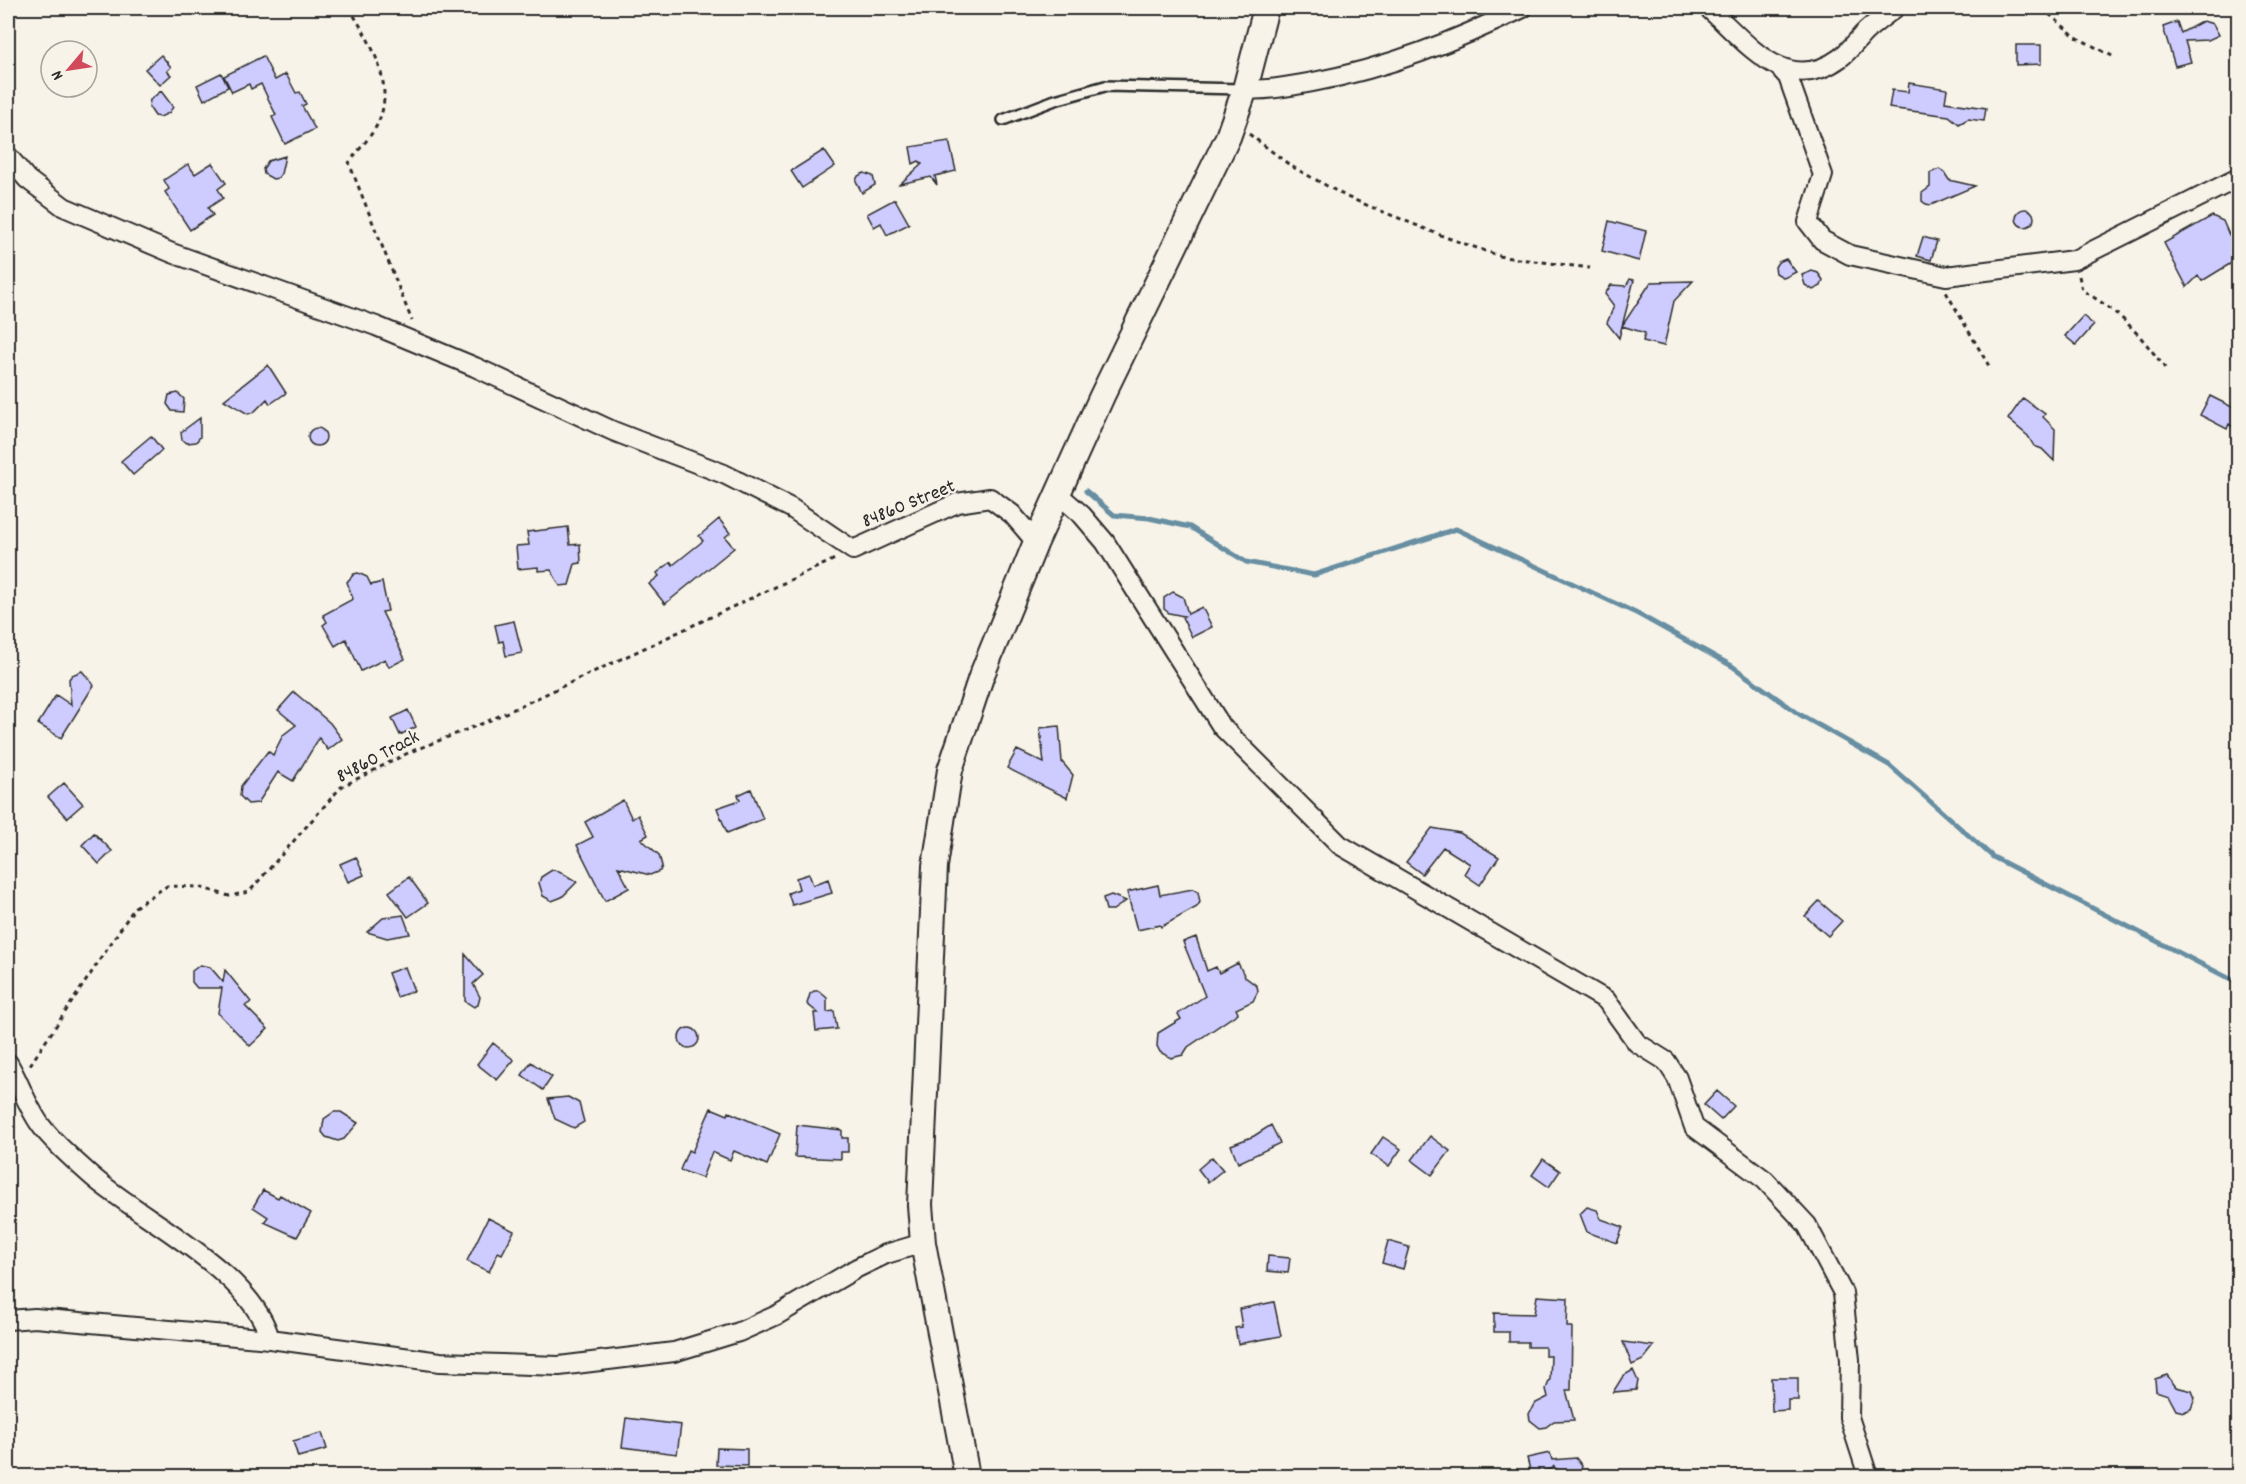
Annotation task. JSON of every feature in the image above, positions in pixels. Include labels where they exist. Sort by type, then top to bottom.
[{"type":"street","points":[[967,1476],[923,1243],[920,1204],[935,866],[950,770],[981,677],[1036,542],[1234,122],[1266,8]]},
{"type":"street","points":[[1245,89],[1272,90],[1356,74],[1425,52],[1523,8]]},
{"type":"street","points":[[1708,8],[1754,54],[1786,70],[1810,71],[1829,65],[1843,56],[1865,32],[1895,8]]},
{"type":"street","points":[[1778,66],[1788,77],[1823,175],[1808,222],[1822,240],[1850,255],[1946,276],[2074,260],[2238,178]]},
{"type":"street","points":[[8,156],[27,179],[64,207],[171,254],[376,326],[613,431],[724,474],[791,508],[853,550]]},
{"type":"street","points":[[1058,494],[1082,515],[1105,542],[1222,727],[1340,845],[1606,1000],[1637,1043],[1666,1061],[1677,1078],[1694,1127],[1766,1180],[1807,1225],[1843,1293],[1850,1360],[1849,1417],[1868,1476]]},
{"type":"street","name":"84860 Street","points":[[853,550],[957,502],[990,498],[1012,514],[1036,542]]},
{"type":"street","points":[[8,1063],[41,1126],[94,1178],[201,1254],[244,1295],[265,1321],[270,1339]]},
{"type":"street","points":[[8,1320],[35,1318],[270,1339],[440,1362],[547,1365],[674,1352],[740,1332],[777,1315],[857,1268],[886,1254],[923,1243]]},
{"type":"lane","points":[[1004,120],[1055,100],[1105,86],[1245,89]]},
{"type":"path","points":[[349,8],[382,71],[385,99],[377,124],[349,163],[422,345]]},
{"type":"path","points":[[2042,8],[2076,37],[2114,57]]},
{"type":"path","points":[[1234,122],[1291,166],[1347,197],[1503,257],[1590,268]]},
{"type":"path","points":[[2074,260],[2082,290],[2115,310],[2142,338],[2164,368]]},
{"type":"path","points":[[1936,274],[1966,331],[1989,366]]},
{"type":"path","name":"84860 Track","points":[[19,1082],[135,908],[167,886],[199,887],[229,896],[249,892],[341,788],[410,752],[486,722],[853,550]]},
{"type":"building","points":[[2203,21],[2213,24],[2219,35],[2208,40],[2185,41],[2191,62],[2175,66],[2163,27],[2177,22],[2181,33]]},
{"type":"building","points":[[2016,45],[2041,45],[2041,64],[2016,65]]},
{"type":"building","points":[[161,55],[171,67],[167,71],[171,75],[160,85],[145,69]]},
{"type":"building","points":[[263,56],[275,80],[286,74],[296,93],[300,92],[306,104],[302,106],[315,129],[285,144],[272,117],[276,115],[261,84],[251,89],[249,84],[232,92],[224,76]]},
{"type":"building","points":[[221,73],[228,87],[204,100],[197,85]]},
{"type":"building","points":[[1909,83],[1947,89],[1945,102],[1986,108],[1984,121],[1968,119],[1959,124],[1949,116],[1889,108],[1892,90],[1908,92]]},
{"type":"building","points":[[161,91],[173,107],[169,113],[160,117],[155,116],[149,107],[150,100]]},
{"type":"building","points":[[949,141],[956,171],[935,176],[937,185],[931,177],[900,184],[922,164],[919,161],[913,164],[910,147]]},
{"type":"building","points":[[824,150],[835,166],[802,188],[791,171]]},
{"type":"building","points":[[285,156],[278,178],[273,179],[264,174],[263,169],[268,161]]},
{"type":"building","points":[[212,163],[226,183],[218,189],[223,198],[208,208],[213,215],[190,230],[165,192],[169,189],[164,180],[188,164],[195,174]]},
{"type":"building","points":[[1939,169],[1949,180],[1975,186],[1931,205],[1926,204],[1922,201],[1922,193],[1930,187],[1930,173]]},
{"type":"building","points":[[864,173],[873,176],[875,185],[862,193],[856,181],[858,176]]},
{"type":"building","points":[[895,199],[909,224],[887,235],[881,223],[874,227],[867,214]]},
{"type":"building","points":[[2025,209],[2031,212],[2034,218],[2031,224],[2025,227],[2019,224],[2016,218],[2019,212]]},
{"type":"building","points":[[2212,216],[2223,221],[2229,235],[2238,229],[2238,259],[2202,281],[2198,276],[2187,287],[2164,243]]},
{"type":"building","points":[[1609,221],[1646,231],[1639,261],[1602,251]]},
{"type":"building","points":[[1923,237],[1937,241],[1931,260],[1917,256]]},
{"type":"building","points":[[1786,259],[1796,272],[1784,278],[1776,273],[1775,267],[1778,262]]},
{"type":"building","points":[[1812,271],[1818,273],[1823,280],[1821,286],[1813,290],[1805,285],[1802,275]]},
{"type":"building","points":[[1630,279],[1634,280],[1619,338],[1607,323],[1614,306],[1605,294],[1611,285],[1626,286]]},
{"type":"building","points":[[1693,281],[1674,301],[1664,346],[1643,341],[1645,333],[1622,326],[1651,282]]},
{"type":"building","points":[[2083,316],[2094,325],[2076,345],[2065,336]]},
{"type":"building","points":[[268,365],[286,393],[270,404],[267,399],[254,412],[248,414],[224,400]]},
{"type":"building","points":[[178,393],[184,399],[183,412],[172,411],[167,404],[169,395]]},
{"type":"building","points":[[2210,396],[2238,410],[2238,431],[2229,424],[2227,429],[2200,415]]},
{"type":"building","points":[[2023,398],[2045,414],[2043,417],[2055,429],[2054,461],[2042,449],[2034,446],[2028,436],[2008,419]]},
{"type":"building","points":[[200,418],[200,437],[196,442],[187,443],[182,440],[181,432]]},
{"type":"building","points":[[317,428],[325,433],[326,437],[321,445],[317,446],[309,441],[308,437],[313,429]]},
{"type":"building","points":[[151,436],[162,450],[133,475],[121,461]]},
{"type":"building","points":[[719,519],[730,533],[725,537],[734,548],[665,604],[649,584],[659,576],[657,573],[671,562],[673,565],[703,541],[699,536]]},
{"type":"building","points":[[568,527],[570,545],[580,544],[581,563],[575,564],[569,585],[560,586],[551,570],[538,571],[538,567],[518,569],[516,546],[529,545],[527,532]]},
{"type":"building","points":[[358,573],[367,577],[371,585],[382,582],[388,611],[382,612],[405,659],[389,667],[385,659],[361,671],[346,639],[335,646],[323,625],[327,622],[323,615],[353,599],[347,582]]},
{"type":"building","points":[[1173,592],[1183,597],[1188,614],[1202,607],[1212,627],[1192,637],[1182,617],[1184,616],[1169,613],[1164,609],[1164,598]]},
{"type":"building","points":[[514,621],[522,653],[506,656],[503,641],[499,642],[495,625]]},
{"type":"building","points":[[82,671],[94,685],[61,738],[38,724],[56,695],[71,705],[69,679],[72,675]]},
{"type":"building","points":[[294,692],[330,723],[342,739],[328,750],[319,738],[293,781],[278,772],[258,803],[248,804],[240,796],[241,786],[268,751],[273,755],[283,735],[296,725],[278,710]]},
{"type":"building","points":[[408,710],[416,727],[400,735],[392,718]]},
{"type":"building","points":[[1059,726],[1062,762],[1073,775],[1067,798],[1007,768],[1017,750],[1044,763],[1040,728]]},
{"type":"building","points":[[64,783],[83,804],[67,818],[48,797]]},
{"type":"building","points":[[751,789],[763,819],[727,833],[717,808],[740,800],[738,795]]},
{"type":"building","points":[[623,800],[632,819],[638,815],[648,835],[641,839],[659,855],[662,866],[660,871],[650,875],[618,867],[629,888],[605,901],[577,845],[593,837],[585,822]]},
{"type":"building","points":[[1432,828],[1460,833],[1499,857],[1480,885],[1464,874],[1470,864],[1443,847],[1422,874],[1406,862]]},
{"type":"building","points":[[94,833],[112,851],[99,864],[82,845]]},
{"type":"building","points":[[356,857],[364,875],[348,882],[340,864]]},
{"type":"building","points":[[552,870],[559,871],[577,882],[562,897],[552,901],[543,896],[539,883],[541,877]]},
{"type":"building","points":[[809,874],[813,885],[828,879],[832,893],[792,905],[788,893],[799,889],[796,878]]},
{"type":"building","points":[[409,877],[428,903],[408,917],[389,892]]},
{"type":"building","points":[[1158,885],[1160,895],[1193,889],[1198,892],[1200,902],[1197,907],[1161,927],[1160,925],[1137,930],[1127,892]]},
{"type":"building","points":[[1111,895],[1126,901],[1113,910],[1106,910],[1103,898]]},
{"type":"building","points":[[1819,901],[1842,921],[1828,936],[1805,916]]},
{"type":"building","points":[[403,915],[410,934],[387,938],[367,932],[383,918]]},
{"type":"building","points":[[1196,937],[1207,971],[1216,967],[1219,973],[1238,963],[1245,977],[1257,986],[1258,991],[1253,1001],[1236,1009],[1238,1013],[1188,1047],[1183,1055],[1171,1058],[1160,1052],[1157,1046],[1158,1033],[1181,1019],[1178,1014],[1205,996],[1183,942]]},
{"type":"building","points":[[465,954],[483,975],[473,984],[480,997],[478,1005],[474,1007],[465,1001]]},
{"type":"building","points":[[200,965],[210,967],[223,982],[225,970],[251,1002],[245,1006],[268,1029],[250,1046],[218,1013],[222,988],[197,988],[192,982],[192,971]]},
{"type":"building","points":[[405,967],[414,991],[397,997],[388,973]]},
{"type":"building","points":[[819,991],[827,998],[827,1012],[834,1011],[837,1029],[816,1031],[814,1013],[818,1013],[807,1004],[810,994]]},
{"type":"building","points":[[689,1028],[696,1031],[699,1038],[696,1045],[689,1048],[682,1045],[679,1038],[682,1031]]},
{"type":"building","points":[[493,1043],[514,1060],[497,1080],[477,1064]]},
{"type":"building","points":[[531,1062],[552,1077],[543,1090],[522,1075]]},
{"type":"building","points":[[1717,1091],[1734,1106],[1721,1120],[1704,1105]]},
{"type":"building","points":[[568,1097],[579,1103],[584,1122],[574,1128],[555,1119],[548,1099]]},
{"type":"building","points":[[711,1108],[728,1115],[729,1112],[780,1134],[767,1165],[734,1151],[730,1160],[712,1152],[702,1178],[680,1170],[688,1150],[692,1152]]},
{"type":"building","points":[[334,1112],[341,1112],[358,1123],[344,1139],[338,1141],[326,1137],[322,1132],[324,1119]]},
{"type":"building","points":[[797,1125],[842,1130],[842,1138],[848,1138],[848,1152],[841,1152],[841,1159],[795,1157]]},
{"type":"building","points":[[1271,1125],[1280,1143],[1238,1163],[1231,1145],[1254,1136]]},
{"type":"building","points":[[1430,1136],[1450,1151],[1432,1175],[1412,1160]]},
{"type":"building","points":[[1383,1137],[1401,1149],[1389,1166],[1371,1154]]},
{"type":"building","points":[[1212,1157],[1223,1170],[1208,1182],[1198,1169]]},
{"type":"building","points":[[1543,1159],[1560,1171],[1549,1187],[1532,1175]]},
{"type":"building","points":[[263,1190],[278,1198],[280,1195],[311,1213],[297,1237],[264,1222],[268,1217],[253,1207]]},
{"type":"building","points":[[1587,1207],[1597,1210],[1601,1219],[1623,1227],[1617,1243],[1587,1232],[1580,1214]]},
{"type":"building","points":[[488,1218],[514,1231],[502,1254],[498,1252],[489,1272],[467,1261]]},
{"type":"building","points":[[1388,1241],[1409,1247],[1403,1269],[1382,1263]]},
{"type":"building","points":[[1268,1256],[1290,1258],[1288,1273],[1267,1271]]},
{"type":"building","points":[[1537,1296],[1568,1298],[1567,1327],[1572,1327],[1571,1390],[1566,1390],[1574,1420],[1554,1421],[1540,1428],[1530,1420],[1529,1414],[1534,1404],[1548,1397],[1546,1389],[1550,1379],[1551,1356],[1545,1356],[1545,1347],[1528,1347],[1528,1342],[1509,1342],[1509,1332],[1494,1332],[1494,1313],[1534,1314]]},
{"type":"building","points":[[1274,1302],[1281,1336],[1238,1344],[1235,1328],[1242,1327],[1239,1309]]},
{"type":"building","points":[[1623,1342],[1654,1346],[1643,1360],[1632,1365]]},
{"type":"building","points":[[1633,1370],[1638,1381],[1636,1390],[1613,1392],[1623,1376]]},
{"type":"building","points":[[2167,1375],[2176,1387],[2192,1391],[2195,1398],[2191,1409],[2184,1412],[2176,1410],[2168,1395],[2156,1391],[2155,1379]]},
{"type":"building","points":[[1771,1378],[1798,1378],[1798,1400],[1788,1400],[1788,1410],[1772,1411]]},
{"type":"building","points":[[626,1418],[681,1425],[677,1454],[622,1447]]},
{"type":"building","points":[[322,1433],[327,1449],[298,1457],[293,1441]]},
{"type":"building","points":[[717,1448],[747,1449],[747,1466],[716,1465]]},
{"type":"building","points":[[1550,1453],[1552,1460],[1576,1458],[1582,1466],[1579,1476],[1565,1476],[1553,1466],[1554,1468],[1531,1474],[1527,1458]]},
{"type":"waterway","points":[[1086,491],[1114,515],[1149,518],[1190,527],[1246,562],[1314,575],[1456,529],[1638,614],[1732,666],[1799,714],[1889,765],[1993,857],[2238,983]]}]
